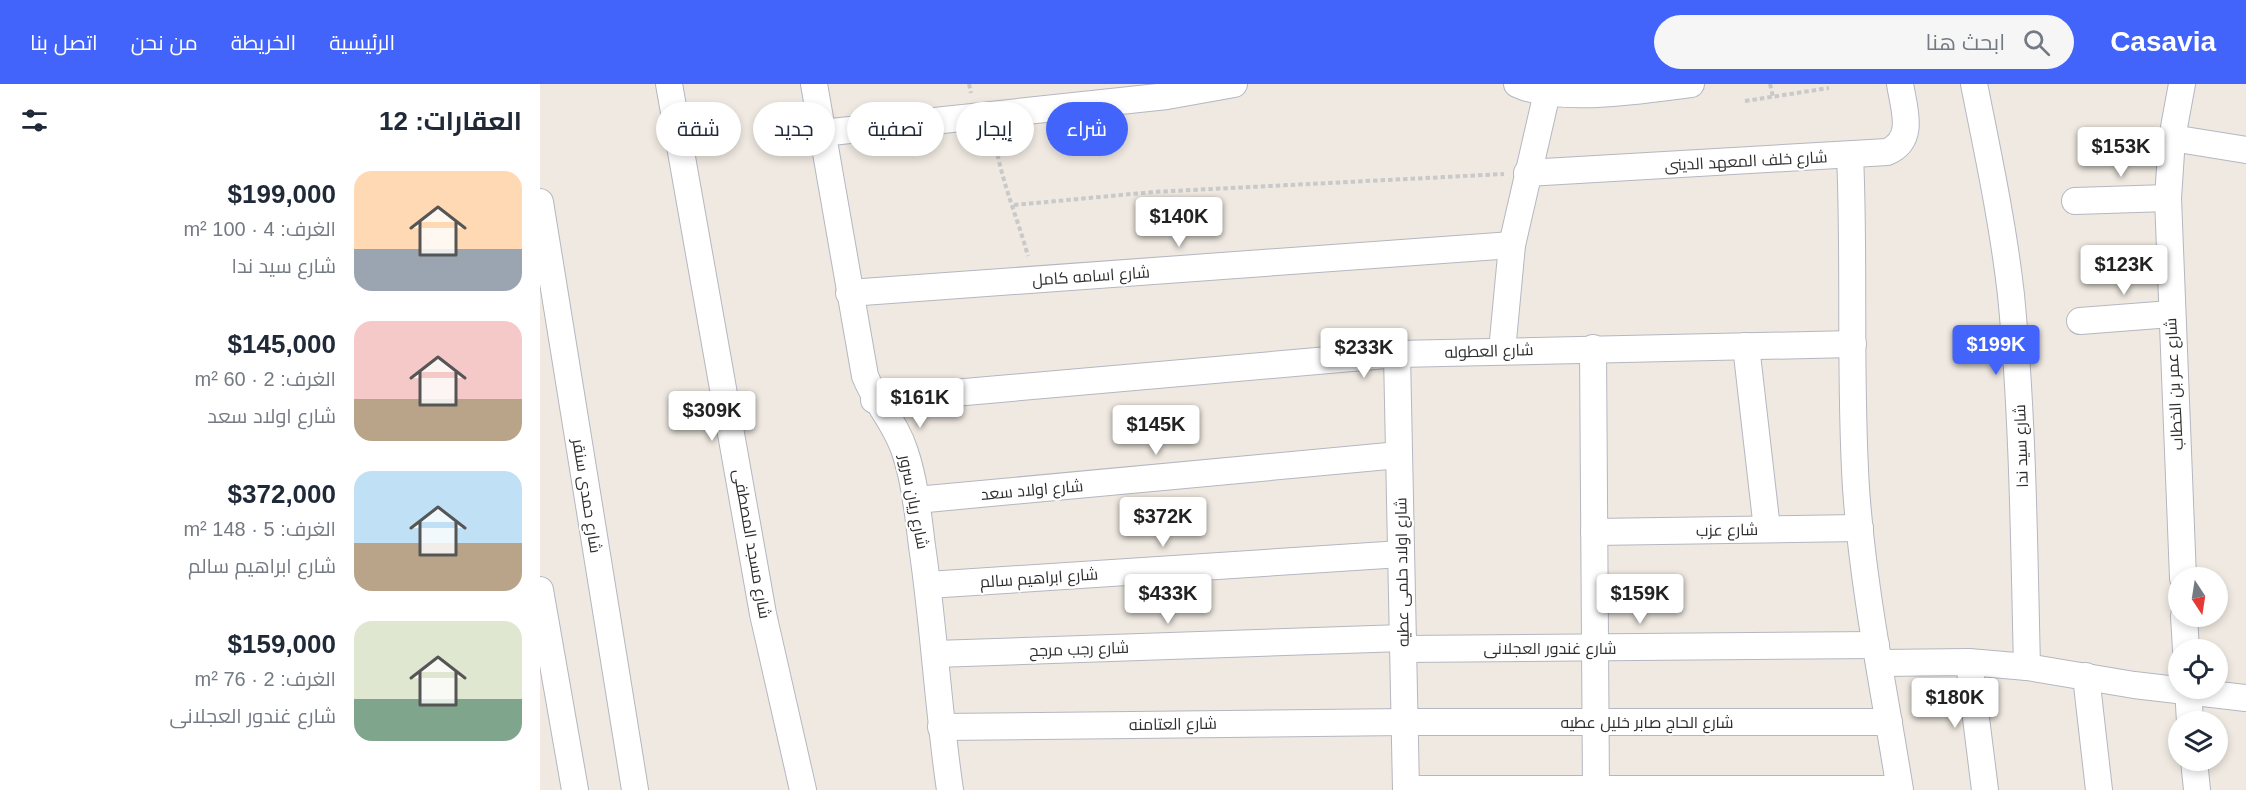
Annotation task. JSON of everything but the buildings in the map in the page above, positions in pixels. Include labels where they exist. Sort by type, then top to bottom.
[{"type":"street","name":"شارع مسجد المصطفى","points":[[669,84],[763,614],[803,790]]},
{"type":"street","name":"شارع ريان سرور","points":[[814,84],[817,102]]},
{"type":"street","points":[[1034,110],[1167,96],[1234,84]]},
{"type":"street","points":[[1517,84],[1549,89],[1619,92],[1691,84]]},
{"type":"street","name":"شارع خلف المعهد الدينى","points":[[1527,173],[1887,152],[1902,143],[1907,126],[1900,84]]},
{"type":"street","name":"شارع سيد ندا","points":[[1974,84],[1995,186],[2010,293],[2019,400],[2027,667]]},
{"type":"street","name":"شارع عمر بن الخطاب","points":[[2182,84],[2172,138],[2168,198],[2182,567]]},
{"type":"street","points":[[1502,351],[1512,245],[1527,173],[1549,89]]},
{"type":"street","points":[[835,132],[956,119]]},
{"type":"street","points":[[2172,138],[2246,150]]},
{"type":"street","points":[[1406,790],[1899,790],[1860,528],[1854,443],[1855,285],[1850,155]]},
{"type":"street","name":"شارع ريان سرور","points":[[826,156],[865,376],[874,400],[895,427],[905,452],[916,500],[928,585],[941,727],[950,790]]},
{"type":"street","points":[[2075,201],[2168,198]]},
{"type":"street","name":"شارع حمدى سنقر","points":[[540,202],[635,790]]},
{"type":"street","name":"شارع اسامه كامل","points":[[849,293],[1512,245]]},
{"type":"street","points":[[2080,321],[2171,314]]},
{"type":"street","name":"شارع العطوله","points":[[874,400],[1397,354],[1853,344]]},
{"type":"street","points":[[1746,346],[1767,529]]},
{"type":"street","points":[[1593,348],[1596,790]]},
{"type":"street","name":"شارع اولاد حلمى عطيه","points":[[1397,354],[1406,790]]},
{"type":"street","name":"شارع اولاد سعد","points":[[916,500],[1399,455]]},
{"type":"street","name":"شارع عزب","points":[[1594,532],[1860,528]]},
{"type":"street","name":"شارع ابراهيم سالم","points":[[928,585],[1401,554]]},
{"type":"street","points":[[540,590],[575,790]]},
{"type":"street","name":"شارع غندور العجلانى","points":[[1403,644],[1878,654],[2027,667],[2168,688]]},
{"type":"street","name":"شارع رجب مرجح","points":[[935,654],[1403,644]]},
{"type":"street","points":[[1969,662],[1985,790]]},
{"type":"street","points":[[2086,676],[2099,790]]},
{"type":"street","name":"شارع غندور العجلانى","points":[[2228,696],[2246,698]]},
{"type":"street","name":"شارع الحاج صابر خليل عطيه","points":[[1405,722],[1889,722]]},
{"type":"street","name":"شارع العتامنه","points":[[941,727],[1405,722]]},
{"type":"street","points":[[2195,771],[2197,790]]},
{"type":"path","points":[[1770,84],[1773,97]]},
{"type":"path","points":[[1745,102],[1829,87]]},
{"type":"path","points":[[998,156],[1001,177],[1014,205],[1034,280]]},
{"type":"path","points":[[1014,205],[1153,192],[1527,173]]}]
